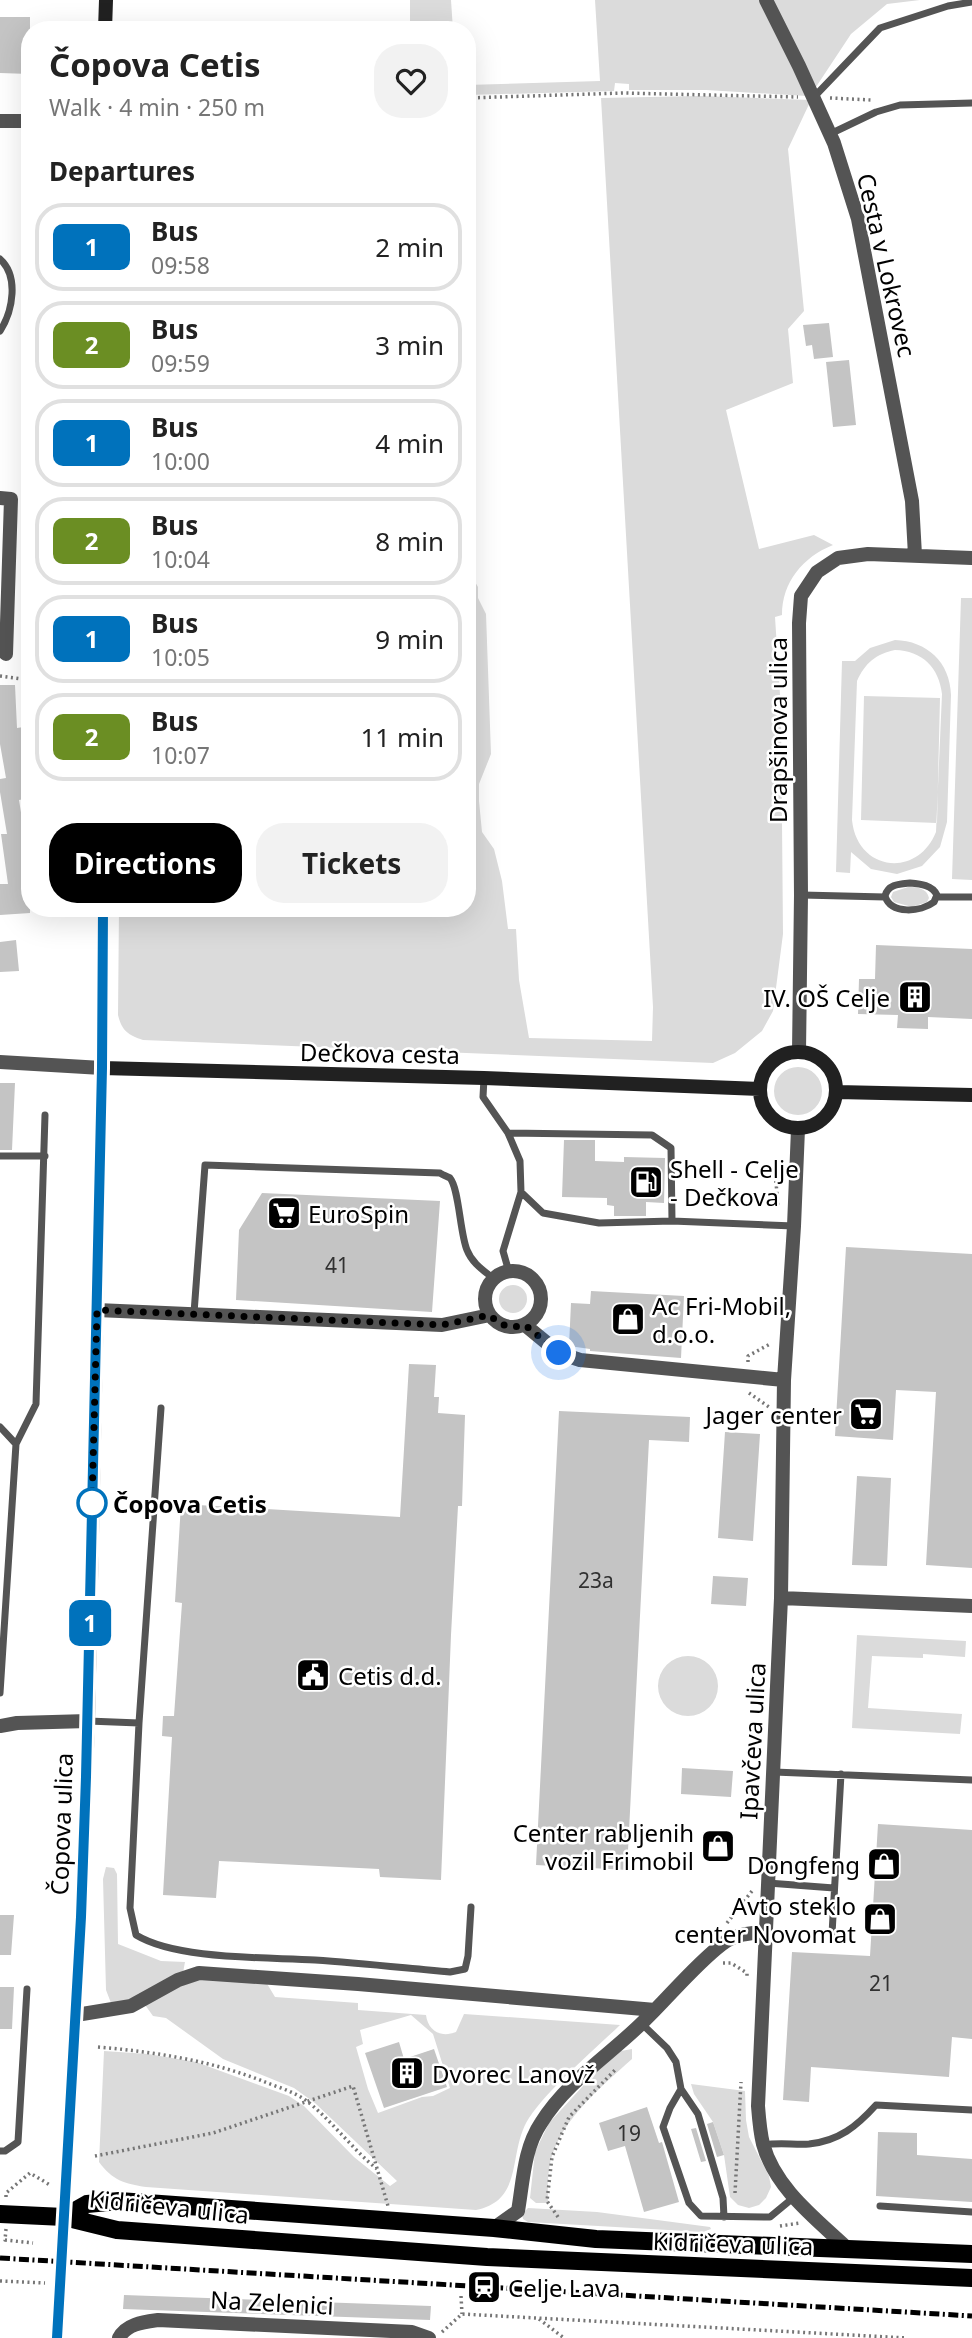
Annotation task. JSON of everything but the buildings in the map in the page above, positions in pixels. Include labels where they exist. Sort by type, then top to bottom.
[{"type":"main road","name":"Kidričeva ulica","points":[[64,2217],[87,2204],[119,2201],[494,2228],[596,2239],[972,2254]]},
{"type":"main road","points":[[0,2214],[64,2217]]},
{"type":"main road","name":"Kidričeva ulica","points":[[64,2217],[117,2230],[487,2257],[972,2278]]},
{"type":"street","points":[[105,21],[106,0]]},
{"type":"street","name":"Cesta v Lokrovec","points":[[766,0],[830,134],[858,219],[912,502],[915,555]]},
{"type":"street","points":[[0,121],[21,121]]},
{"type":"street","points":[[0,498],[11,499],[6,654]]},
{"type":"street","name":"Drapšinova ulica","points":[[799,1052],[799,623],[802,596],[817,572],[838,558],[868,554],[972,558]]},
{"type":"street","name":"Čopova ulica","points":[[57,2338],[76,2015],[88,1721],[103,917]]},
{"type":"street","points":[[799,1052],[822,1060],[830,1069],[837,1092],[835,1104],[829,1114],[810,1127],[798,1129],[775,1121],[761,1101],[760,1089],[762,1078],[776,1059],[799,1052]]},
{"type":"street","name":"Dečkova cesta","points":[[0,1062],[102,1068],[484,1078],[760,1089]]},
{"type":"street","points":[[837,1092],[972,1095]]},
{"type":"street","name":"Ipavčeva ulica","points":[[798,1129],[784,1380],[781,1598],[774,1772],[762,1884],[766,1932],[758,2106],[763,2145],[776,2174],[793,2198],[847,2248]]},
{"type":"street","points":[[509,1272],[517,1272],[531,1278],[540,1291],[537,1314],[525,1325],[510,1327],[495,1321],[485,1300],[489,1285],[494,1279],[509,1272]]},
{"type":"street","points":[[97,1310],[442,1325],[490,1315]]},
{"type":"street","points":[[525,1325],[559,1353],[580,1360],[784,1380]]},
{"type":"street","points":[[781,1598],[972,1606]]},
{"type":"street","points":[[0,1726],[88,1721]]},
{"type":"street","points":[[494,2228],[517,2211],[528,2152],[540,2124],[592,2066],[642,2024],[721,1944],[741,1934],[766,1932]]},
{"type":"street","points":[[76,2015],[131,2006],[178,1980],[199,1973],[655,2010]]},
{"type":"street","name":"Na Zelenici","points":[[119,2338],[122,2332],[139,2323],[158,2320],[412,2332],[429,2338]]},
{"type":"lane","points":[[814,98],[880,28],[948,6],[972,2]]},
{"type":"lane","points":[[830,134],[876,112],[900,105],[972,103]]},
{"type":"lane","points":[[0,259],[9,269],[12,295],[8,319],[0,331]]},
{"type":"lane","points":[[910,883],[930,887],[936,897],[929,906],[910,910],[891,906],[885,897],[892,886],[910,883]]},
{"type":"lane","points":[[801,895],[885,897]]},
{"type":"lane","points":[[936,897],[972,897]]},
{"type":"lane","points":[[484,1078],[483,1097],[508,1133],[520,1161],[521,1192],[503,1251],[509,1272]]},
{"type":"lane","points":[[0,1693],[16,1444],[36,1404],[45,1115]]},
{"type":"lane","points":[[508,1133],[652,1135],[671,1148],[672,1221]]},
{"type":"lane","points":[[0,1156],[45,1156]]},
{"type":"lane","points":[[194,1313],[205,1165],[440,1173],[449,1178],[454,1186],[461,1235],[467,1252],[475,1264],[494,1279]]},
{"type":"lane","points":[[521,1192],[543,1213],[599,1223],[672,1221],[794,1226]]},
{"type":"lane","points":[[161,1408],[139,1723],[130,1908],[136,1935],[149,1943],[191,1953],[319,1960],[450,1972],[465,1969],[471,1907]]},
{"type":"lane","points":[[0,1427],[16,1444]]},
{"type":"lane","points":[[88,1721],[139,1723]]},
{"type":"lane","points":[[774,1772],[972,1780]]},
{"type":"lane","points":[[832,1934],[841,1774]]},
{"type":"lane","points":[[762,1884],[834,1888]]},
{"type":"lane","points":[[0,2151],[5,2151],[18,2142],[27,1989]]},
{"type":"lane","points":[[642,2024],[667,2048],[676,2062],[681,2089],[698,2114],[723,2198],[723,2217]]},
{"type":"lane","points":[[681,2089],[663,2127],[689,2203],[701,2216],[770,2217],[793,2198]]},
{"type":"lane","points":[[763,2145],[810,2144],[843,2135],[858,2125],[876,2105],[972,2110]]},
{"type":"lane","points":[[880,2206],[972,2212]]},
{"type":"path","points":[[476,98],[624,93],[814,98]]},
{"type":"path","points":[[0,676],[21,679]]},
{"type":"path","points":[[775,1170],[779,1226]]},
{"type":"path","points":[[772,1409],[747,1392],[748,1356],[774,1341]]},
{"type":"path","points":[[725,1926],[762,1884]]},
{"type":"path","points":[[98,2047],[194,2059],[289,2091],[305,2100],[379,2170]]},
{"type":"path","points":[[95,2156],[213,2133],[353,2086],[388,2208]]},
{"type":"path","points":[[0,2195],[6,2193]]},
{"type":"path","points":[[0,2281],[45,2283]]},
{"type":"path","points":[[461,2296],[462,2314]]},
{"type":"path","points":[[436,2338],[462,2314],[907,2338]]},
{"type":"path","points":[[538,2318],[564,2338]]},
{"type":"shaded area","points":[[410,0],[451,0],[452,21],[410,21]]},
{"type":"shaded area","points":[[595,0],[762,0],[807,96],[706,90],[629,90],[629,84],[615,83],[614,91],[476,95],[476,85],[600,81]]},
{"type":"shaded area","points":[[773,0],[920,0],[887,4],[851,34],[812,93]]},
{"type":"shaded area","points":[[699,96],[811,100],[788,149],[804,311],[788,329],[793,383],[726,410],[759,549],[814,535],[833,545],[812,556],[796,572],[786,592],[782,615],[775,617],[781,710],[783,934],[773,1011],[762,1031],[735,1053],[713,1063],[143,1040],[130,1034],[121,1025],[118,1015],[119,917],[476,917],[476,584],[478,598],[486,614],[491,754],[479,784],[482,832],[494,849],[502,881],[508,929],[516,929],[519,980],[529,1038],[652,1041],[653,1007],[601,98]]},
{"type":"shaded area","points":[[961,598],[972,598],[972,880],[952,879]]},
{"type":"shaded area","points":[[895,640],[917,644],[927,649],[941,663],[950,683],[947,822],[940,847],[922,866],[897,874],[871,869],[851,852],[850,873],[836,872],[842,661],[855,661],[870,648]],"holes":[[[895,650],[905,651],[928,662],[937,676],[942,694],[936,832],[927,847],[916,857],[889,863],[876,859],[865,850],[856,837],[852,820],[857,681],[868,664],[877,657]]]},
{"type":"shaded area","points":[[864,696],[940,698],[937,823],[861,820]]},
{"type":"shaded area","points":[[908,887],[924,890],[929,898],[927,902],[912,907],[894,902],[891,897],[893,892]]},
{"type":"shaded area","points":[[798,1067],[815,1074],[822,1091],[815,1108],[798,1115],[781,1108],[774,1091],[781,1074]]},
{"type":"shaded area","points":[[513,1285],[523,1289],[527,1299],[523,1309],[513,1313],[503,1309],[499,1299],[503,1289]]},
{"type":"shaded area","points":[[857,1635],[966,1641],[965,1657],[923,1654],[923,1658],[872,1656],[868,1708],[962,1714],[960,1734],[852,1728]]},
{"type":"shaded area","points":[[688,1656],[700,1658],[713,1669],[718,1686],[716,1698],[705,1711],[688,1716],[676,1714],[663,1703],[658,1686],[660,1674],[671,1661]]},
{"type":"shaded area","points":[[106,1867],[114,1868],[117,1874],[118,1944],[161,1961],[185,1962],[182,1978],[266,1982],[275,1997],[358,2003],[358,2010],[426,2015],[432,2029],[445,2034],[456,2032],[464,2014],[620,2025],[559,2082],[538,2106],[522,2131],[509,2185],[502,2196],[491,2205],[476,2210],[132,2184],[114,2177],[99,2162],[104,2051],[148,2054],[196,2062],[289,2096],[304,2106],[354,2157],[390,2186],[397,2181],[315,2103],[294,2088],[223,2059],[166,2018],[153,2016],[143,2002],[111,2003],[106,1990],[103,1879]],"holes":[[[411,2015],[433,2034],[450,2088],[378,2113],[356,2047],[363,2044],[360,2030]]]},
{"type":"shaded area","points":[[632,2049],[632,2059],[569,2122],[553,2153],[549,2170],[548,2203],[536,2203],[530,2198],[535,2152],[549,2123],[594,2074],[621,2051]]},
{"type":"shaded area","points":[[691,2084],[745,2091],[749,2137],[769,2176],[771,2187],[759,2205],[749,2208],[738,2205],[730,2197],[724,2155],[713,2122],[694,2094]]},
{"type":"shaded area","points":[[528,2208],[597,2212],[711,2229],[703,2232],[528,2222],[523,2219],[522,2214]]},
{"type":"railway","points":[[0,2258],[972,2316]]},
{"type":"bus line","name":"1","points":[[57,2338],[81,1917],[86,1777],[103,917]]},
{"type":"place","name":"IV. OŠ Celje","points":[[915,997]]},
{"type":"place","name":"Shell - Celje - Dečkova","points":[[646,1182]]},
{"type":"place","name":"EuroSpin","points":[[284,1213]]},
{"type":"place","name":"Ac Fri-Mobil, d.o.o.","points":[[628,1319]]},
{"type":"place","name":"Jager center","points":[[866,1414]]},
{"type":"place","name":"Čopova Cetis","points":[[92,1503]]},
{"type":"place","name":"Cetis d.d.","points":[[313,1675]]},
{"type":"place","name":"Center rabljenih vozil Frimobil","points":[[718,1846]]},
{"type":"place","name":"Dongfeng","points":[[884,1864]]},
{"type":"place","name":"Avto steklo center Novomat","points":[[880,1919]]},
{"type":"place","name":"Dvorec Lanovž","points":[[407,2073]]},
{"type":"place","name":"Celje Lava","points":[[484,2287]]},
{"type":"route","points":[[92,1503],[97,1310],[442,1325],[490,1315],[502,1325],[525,1325],[559,1353]]}]
